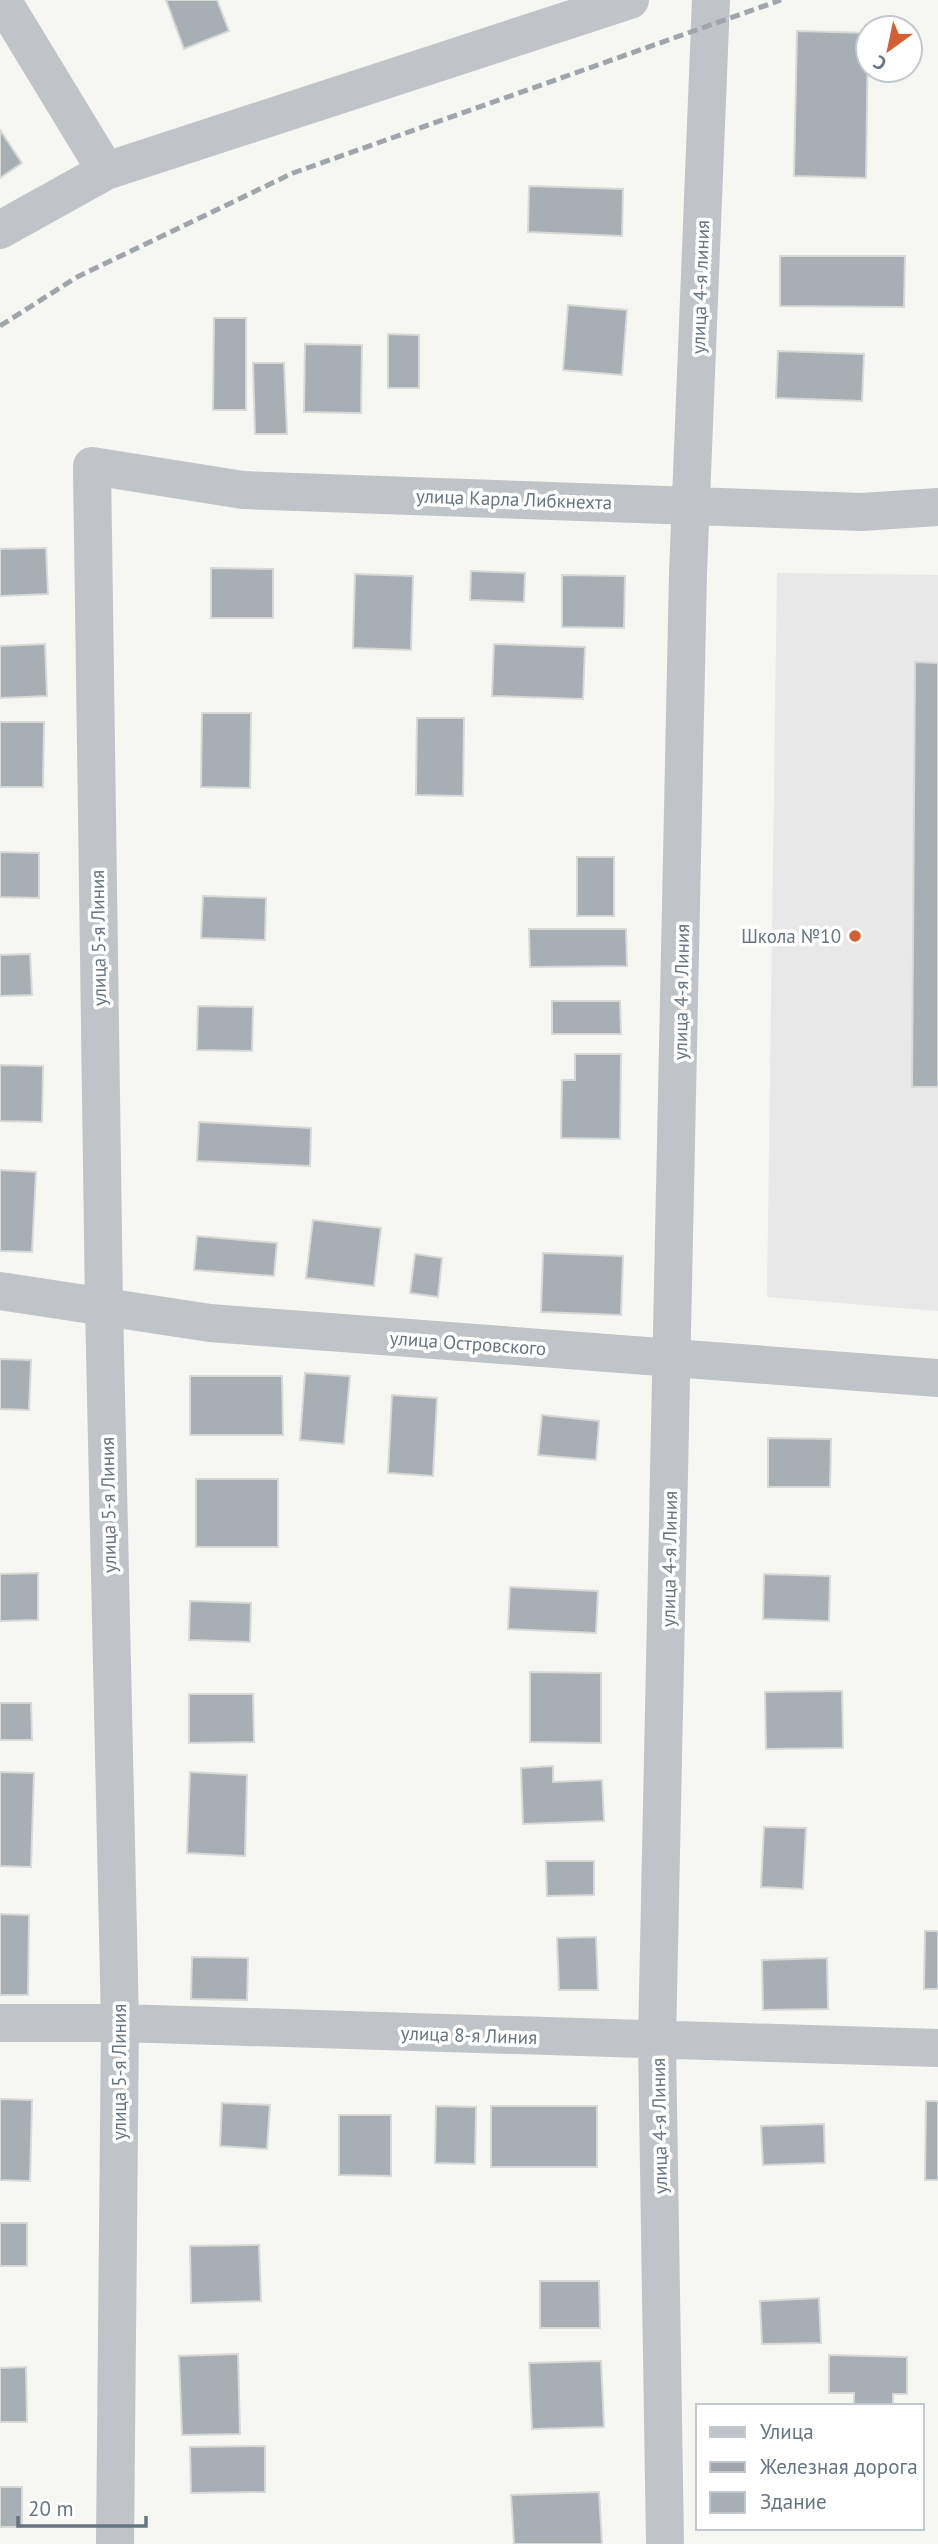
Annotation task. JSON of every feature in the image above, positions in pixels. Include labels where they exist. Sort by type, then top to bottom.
[{"type":"street","points":[[2,0],[106,171]]},
{"type":"street","points":[[0,230],[106,171],[630,0]]},
{"type":"street","name":"улица 4-я линия","points":[[688,573],[711,0]]},
{"type":"street","name":"улица Карла Либкнехта","points":[[92,466],[243,490],[862,512],[938,507]]},
{"type":"street","name":"улица 5-я Линия","points":[[92,466],[104,1306],[120,2023],[116,2544]]},
{"type":"street","name":"улица 4-я Линия","points":[[665,2544],[657,2042],[674,1358],[688,573]]},
{"type":"street","name":"улица Островского","points":[[0,1290],[210,1323],[938,1378]]},
{"type":"street","name":"улица 8-я Линия","points":[[0,2023],[120,2023],[657,2042],[938,2048]]},
{"type":"shaded area","name":"Школа №10","points":[[777,573],[938,575],[938,1311],[767,1297]]},
{"type":"building","points":[[166,0],[217,0],[229,31],[184,49]]},
{"type":"building","points":[[797,31],[854,33],[854,84],[867,84],[866,178],[794,176]]},
{"type":"building","points":[[0,130],[22,163],[0,178]]},
{"type":"building","points":[[529,186],[623,189],[622,236],[528,232]]},
{"type":"building","points":[[780,256],[905,256],[904,307],[780,306]]},
{"type":"building","points":[[568,305],[627,310],[622,375],[563,370]]},
{"type":"building","points":[[214,318],[246,318],[246,410],[213,410]]},
{"type":"building","points":[[388,334],[419,335],[419,388],[388,388]]},
{"type":"building","points":[[305,344],[362,345],[361,413],[304,412]]},
{"type":"building","points":[[778,351],[864,354],[862,401],[776,398]]},
{"type":"building","points":[[253,363],[284,363],[287,434],[255,434]]},
{"type":"building","points":[[46,548],[48,594],[0,596],[0,549]]},
{"type":"building","points":[[211,568],[273,569],[273,618],[211,618]]},
{"type":"building","points":[[471,571],[525,573],[524,602],[470,600]]},
{"type":"building","points":[[355,574],[413,576],[411,650],[353,648]]},
{"type":"building","points":[[562,575],[625,576],[624,628],[562,627]]},
{"type":"building","points":[[45,644],[47,696],[0,698],[0,646]]},
{"type":"building","points":[[494,644],[585,647],[583,699],[492,696]]},
{"type":"building","points":[[915,662],[938,663],[938,1087],[912,1087]]},
{"type":"building","points":[[202,713],[251,713],[250,788],[201,787]]},
{"type":"building","points":[[417,718],[464,718],[463,796],[416,795]]},
{"type":"building","points":[[0,722],[44,722],[43,787],[0,787]]},
{"type":"building","points":[[0,852],[39,853],[39,898],[0,897]]},
{"type":"building","points":[[577,857],[614,857],[614,916],[577,916]]},
{"type":"building","points":[[203,896],[266,898],[265,940],[201,938]]},
{"type":"building","points":[[529,929],[626,929],[627,966],[530,967]]},
{"type":"building","points":[[30,954],[32,995],[0,996],[0,955]]},
{"type":"building","points":[[552,1001],[620,1001],[621,1034],[552,1034]]},
{"type":"building","points":[[198,1006],[253,1007],[252,1051],[197,1050]]},
{"type":"building","points":[[575,1054],[621,1054],[620,1139],[561,1138],[562,1080],[575,1080]]},
{"type":"building","points":[[0,1065],[43,1066],[42,1122],[0,1121]]},
{"type":"building","points":[[199,1122],[311,1128],[310,1166],[197,1161]]},
{"type":"building","points":[[0,1170],[36,1172],[32,1252],[0,1251]]},
{"type":"building","points":[[313,1220],[381,1228],[374,1286],[306,1278]]},
{"type":"building","points":[[197,1236],[277,1243],[274,1276],[194,1270]]},
{"type":"building","points":[[543,1253],[623,1256],[621,1315],[541,1312]]},
{"type":"building","points":[[415,1254],[442,1258],[438,1297],[410,1293]]},
{"type":"building","points":[[0,1359],[31,1360],[29,1410],[0,1409]]},
{"type":"building","points":[[305,1373],[350,1376],[344,1444],[300,1440]]},
{"type":"building","points":[[190,1376],[282,1376],[283,1435],[190,1435]]},
{"type":"building","points":[[392,1395],[437,1398],[433,1476],[388,1473]]},
{"type":"building","points":[[542,1415],[599,1421],[596,1460],[538,1455]]},
{"type":"building","points":[[768,1438],[831,1439],[830,1487],[768,1487]]},
{"type":"building","points":[[196,1479],[278,1479],[278,1547],[196,1547]]},
{"type":"building","points":[[38,1573],[38,1620],[0,1621],[0,1574]]},
{"type":"building","points":[[764,1574],[830,1576],[829,1621],[763,1619]]},
{"type":"building","points":[[510,1587],[598,1591],[596,1633],[508,1629]]},
{"type":"building","points":[[190,1601],[251,1603],[250,1642],[189,1640]]},
{"type":"building","points":[[530,1672],[601,1673],[601,1743],[530,1742]]},
{"type":"building","points":[[842,1691],[843,1748],[766,1749],[765,1692]]},
{"type":"building","points":[[189,1694],[253,1694],[254,1742],[189,1743]]},
{"type":"building","points":[[0,1703],[31,1703],[32,1740],[0,1740]]},
{"type":"building","points":[[553,1766],[553,1782],[602,1780],[604,1821],[523,1824],[521,1768]]},
{"type":"building","points":[[0,1772],[34,1773],[31,1867],[0,1866]]},
{"type":"building","points":[[190,1772],[247,1775],[245,1856],[187,1853]]},
{"type":"building","points":[[764,1827],[806,1828],[803,1889],[761,1887]]},
{"type":"building","points":[[546,1861],[594,1861],[594,1895],[547,1896]]},
{"type":"building","points":[[0,1914],[29,1915],[28,1995],[0,1995]]},
{"type":"building","points":[[925,1931],[938,1931],[938,1989],[924,1989]]},
{"type":"building","points":[[596,1937],[598,1990],[559,1990],[557,1938]]},
{"type":"building","points":[[192,1957],[248,1958],[247,2000],[191,1999]]},
{"type":"building","points":[[827,1958],[828,2009],[763,2010],[762,1960]]},
{"type":"building","points":[[0,2099],[32,2100],[30,2181],[0,2180]]},
{"type":"building","points":[[926,2101],[938,2101],[938,2180],[925,2180]]},
{"type":"building","points":[[222,2103],[270,2105],[267,2149],[220,2146]]},
{"type":"building","points":[[436,2106],[476,2107],[475,2164],[435,2163]]},
{"type":"building","points":[[491,2106],[597,2106],[597,2167],[491,2167]]},
{"type":"building","points":[[339,2115],[391,2115],[391,2176],[339,2175]]},
{"type":"building","points":[[824,2124],[825,2163],[763,2165],[761,2126]]},
{"type":"building","points":[[0,2223],[27,2223],[27,2266],[0,2266]]},
{"type":"building","points":[[259,2245],[261,2301],[191,2303],[190,2246]]},
{"type":"building","points":[[540,2281],[599,2281],[600,2328],[540,2328]]},
{"type":"building","points":[[819,2298],[821,2343],[762,2344],[760,2301]]},
{"type":"building","points":[[238,2354],[240,2434],[182,2435],[179,2356]]},
{"type":"building","points":[[829,2355],[907,2357],[907,2394],[893,2394],[893,2404],[854,2404],[854,2393],[829,2393]]},
{"type":"building","points":[[601,2361],[604,2427],[532,2429],[529,2363]]},
{"type":"building","points":[[26,2367],[27,2422],[0,2422],[0,2368]]},
{"type":"building","points":[[265,2446],[265,2492],[191,2493],[190,2447]]},
{"type":"building","points":[[0,2487],[22,2487],[22,2527],[0,2527]]},
{"type":"building","points":[[599,2492],[602,2544],[514,2544],[511,2495]]},
{"type":"railway","points":[[0,326],[77,277],[293,173],[781,0]]},
{"type":"place","name":"Школа №10","points":[[855,936]]}]
